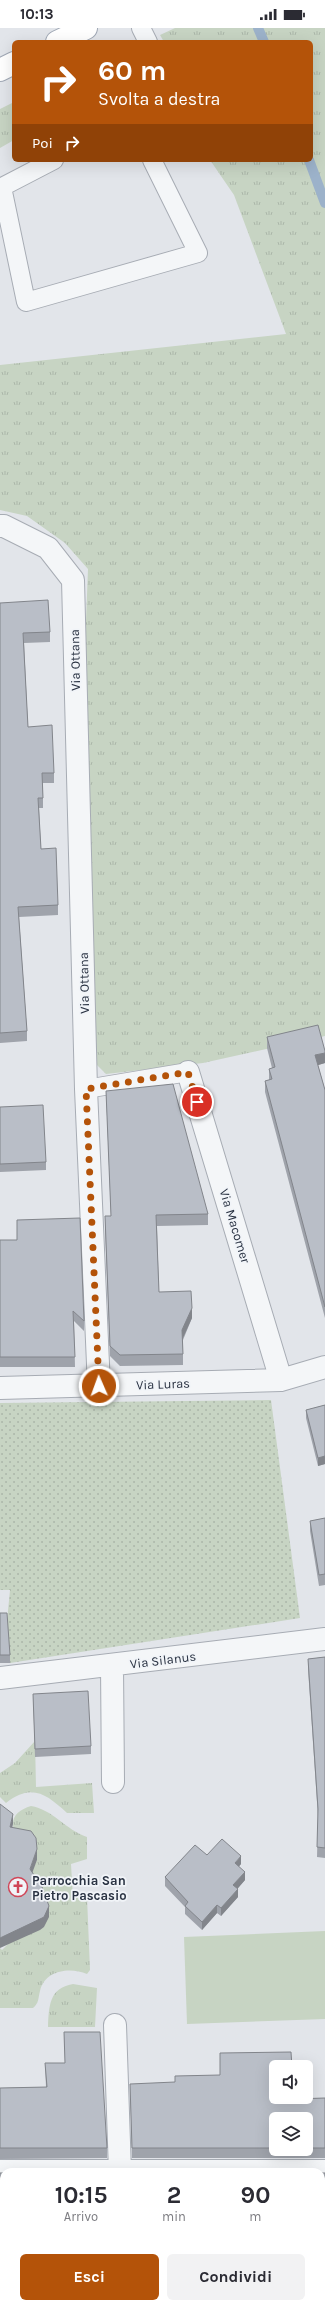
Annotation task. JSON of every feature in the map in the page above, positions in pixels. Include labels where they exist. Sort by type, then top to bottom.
[{"type":"main road","points":[[61,40],[86,28]]},
{"type":"main road","points":[[0,70],[12,64]]},
{"type":"street","name":"Via Ottana","points":[[0,526],[4,526],[48,548],[73,580],[86,1089],[99,1386]]},
{"type":"street","name":"Via Macomer","points":[[188,1072],[281,1380]]},
{"type":"street","name":"Via Luras","points":[[0,1388],[281,1380],[325,1367]]},
{"type":"street","name":"Via Silanus","points":[[0,1678],[325,1640]]},
{"type":"street","points":[[112,1666],[112,1782]]},
{"type":"street","points":[[115,2025],[129,2168]]},
{"type":"lane","points":[[141,28],[147,40]]},
{"type":"lane","points":[[50,162],[2,187],[26,302],[198,253],[153,162]]},
{"type":"lane","points":[[86,1089],[188,1072]]},
{"type":"green space","points":[[175,28],[325,28],[325,1036],[203,1063],[106,1074],[95,1063],[85,647],[88,569],[65,543],[27,516],[0,510],[0,365],[286,334],[234,195],[211,162],[313,162],[313,40],[163,40],[160,35]]},
{"type":"green space","points":[[12,103],[12,141],[0,148],[0,109]]},
{"type":"green space","points":[[271,1400],[300,1618],[10,1663],[7,1621],[10,1590],[0,1590],[0,1403]]},
{"type":"green space","points":[[35,1741],[36,1787],[92,1783],[94,1813],[67,1813],[45,1796],[38,1793],[24,1793],[6,1803],[0,1797],[0,1773],[15,1763]]},
{"type":"green space","points":[[31,1806],[46,1811],[72,1830],[87,1837],[87,1859],[71,1864],[73,1898],[87,1897],[90,1970],[87,1974],[73,1971],[59,1972],[47,1978],[40,1991],[37,2003],[33,2008],[0,2008],[0,1948],[2,1950],[12,1940],[44,1927],[48,1915],[29,1877],[37,1860],[36,1849],[14,1831],[13,1826],[16,1815],[22,1810]]},
{"type":"green space","points":[[325,1931],[325,2019],[187,2024],[184,1937]]},
{"type":"green space","points":[[73,1984],[97,1988],[95,2027],[48,2027],[52,1999],[59,1989]]},
{"type":"building","points":[[48,600],[50,632],[23,633],[28,727],[52,725],[54,773],[42,773],[43,798],[38,798],[41,849],[56,848],[58,905],[18,907],[27,1031],[0,1033],[0,603]]},
{"type":"building","points":[[318,1025],[325,1051],[325,1053],[315,1055],[325,1090],[325,1307],[265,1081],[272,1079],[269,1069],[275,1067],[267,1037]]},
{"type":"building","points":[[173,1084],[208,1214],[156,1215],[159,1292],[191,1291],[192,1308],[182,1330],[183,1354],[120,1355],[110,1346],[105,1216],[111,1216],[106,1091]]},
{"type":"building","points":[[43,1105],[46,1162],[0,1164],[0,1107]]},
{"type":"building","points":[[80,1218],[84,1321],[73,1311],[75,1357],[0,1357],[0,1240],[17,1240],[17,1220]]},
{"type":"building","points":[[325,1405],[325,1456],[318,1458],[306,1410]]},
{"type":"building","points":[[325,1518],[325,1574],[319,1575],[310,1521]]},
{"type":"building","points":[[0,1613],[7,1613],[10,1655],[0,1655]]},
{"type":"building","points":[[325,1657],[325,1848],[317,1847],[318,1809],[308,1659]]},
{"type":"building","points":[[88,1691],[91,1746],[35,1749],[33,1694]]},
{"type":"building","name":"Parrocchia San Pietro Pascasio","points":[[0,1804],[13,1814],[10,1827],[31,1831],[36,1838],[37,1849],[30,1869],[42,1887],[49,1906],[44,1917],[0,1938]]},
{"type":"building","points":[[222,1839],[241,1856],[235,1863],[245,1872],[233,1885],[238,1889],[221,1908],[217,1905],[202,1922],[185,1906],[188,1902],[165,1877],[195,1845],[207,1855]]},
{"type":"building","points":[[64,2032],[100,2032],[107,2148],[0,2148],[0,2088],[47,2087],[45,2063],[65,2063]]},
{"type":"building","points":[[291,2052],[292,2060],[269,2060],[269,2104],[313,2104],[313,2098],[325,2098],[325,2148],[313,2148],[313,2112],[269,2112],[269,2148],[132,2148],[130,2084],[175,2082],[175,2076],[220,2075],[220,2053]]},
{"type":"waterway","points":[[258,28],[263,40]]},
{"type":"waterway","points":[[310,162],[325,203]]},
{"type":"place","name":"Parrocchia San Pietro Pascasio","points":[[18,1887]]},
{"type":"route","points":[[99,1386],[86,1089],[188,1072],[197,1102]]}]
